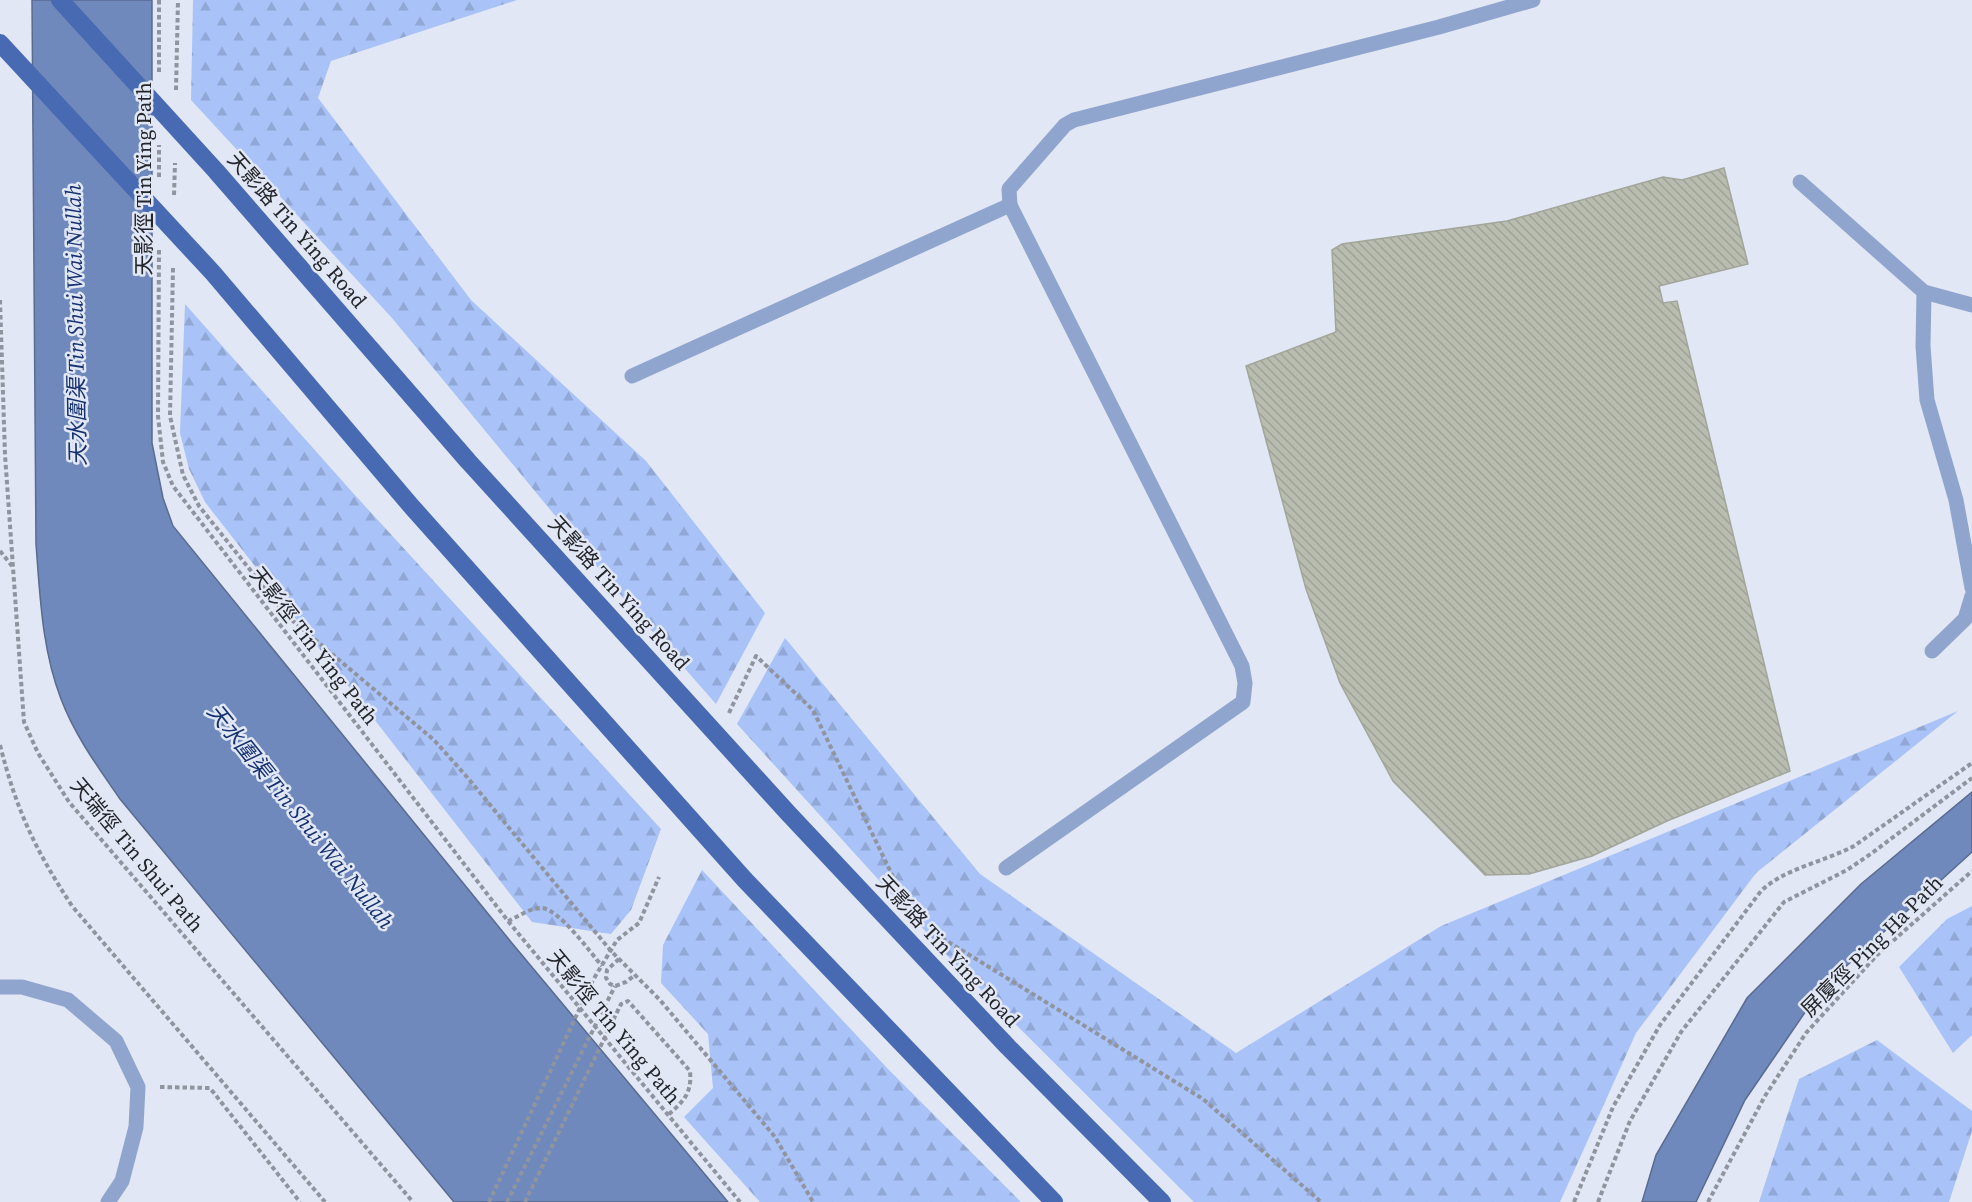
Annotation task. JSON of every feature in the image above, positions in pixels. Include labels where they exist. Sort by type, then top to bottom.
[{"type":"main road","name":"天影路 Tin Ying Road","points":[[60,0],[216,171],[468,460],[788,813],[1008,1047],[1162,1202]]},
{"type":"main road","points":[[0,43],[213,273],[412,507],[745,880],[1054,1202]]},
{"type":"lane","points":[[1006,867],[1243,702],[1245,683],[1242,666],[1010,205],[1009,189],[1065,125],[1074,120],[1439,27],[1533,0]]},
{"type":"lane","points":[[1800,182],[1924,292],[1972,305]]},
{"type":"lane","points":[[632,376],[1010,205]]},
{"type":"lane","points":[[1924,292],[1923,346],[1927,400],[1956,501],[1972,588]]},
{"type":"lane","points":[[1932,651],[1965,619],[1972,596]]},
{"type":"lane","points":[[0,987],[22,987],[68,1000],[116,1041],[138,1087],[136,1127],[125,1170],[122,1180],[108,1202]]},
{"type":"path","name":"天影徑 Tin Ying Path","points":[[159,0],[159,83]]},
{"type":"path","points":[[176,98],[178,0]]},
{"type":"path","name":"天影徑 Tin Ying Path","points":[[159,142],[159,178]]},
{"type":"path","points":[[174,203],[175,156]]},
{"type":"path","name":"天影徑 Tin Ying Path","points":[[159,238],[158,416],[163,462],[173,486],[508,921],[740,1202]]},
{"type":"path","points":[[173,261],[170,416],[183,475],[199,506],[287,616],[434,740],[611,951],[660,1000],[775,1137],[813,1202]]},
{"type":"path","name":"天瑞徑 Tin Shui Path","points":[[0,300],[5,454],[24,722],[38,753],[69,801],[410,1201]]},
{"type":"path","points":[[0,551],[13,567]]},
{"type":"path","points":[[729,714],[756,656],[813,710],[895,881],[924,917]]},
{"type":"path","points":[[0,745],[21,817],[40,856],[72,906],[325,1202]]},
{"type":"path","points":[[1574,1202],[1590,1158],[1613,1107],[1660,1025],[1761,891],[1773,879],[1854,846],[1972,763]]},
{"type":"path","points":[[1598,1202],[1630,1121],[1681,1032],[1784,902],[1872,854],[1972,778]]},
{"type":"path","name":"屏廈徑 Ping Ha Path","points":[[1708,1202],[1764,1096],[1806,1033],[1877,955],[1972,871]]},
{"type":"path","points":[[489,1202],[593,980],[625,931],[639,923],[659,877]]},
{"type":"path","points":[[508,921],[532,909],[543,908],[555,913],[602,966]]},
{"type":"path","points":[[938,935],[1203,1099],[1321,1202]]},
{"type":"path","points":[[615,986],[610,984],[606,978],[607,970],[619,959]]},
{"type":"path","points":[[507,1202],[615,986],[635,975]]},
{"type":"path","points":[[525,1202],[621,1004],[628,1001],[690,1071],[691,1086],[685,1100],[668,1115]]},
{"type":"path","points":[[138,1087],[210,1088],[300,1202]]},
{"type":"green space","points":[[193,0],[517,0],[331,61],[318,98],[471,300],[646,461],[765,613],[716,704],[623,598],[392,318],[191,100]]},
{"type":"green space","points":[[185,304],[353,493],[661,829],[631,910],[611,934],[532,922],[205,502],[189,469],[180,433]]},
{"type":"green space","points":[[785,638],[980,874],[1236,1053],[1441,926],[1958,711],[1756,873],[1636,1033],[1560,1202],[1194,1202],[956,965],[737,724]]},
{"type":"green space","points":[[702,870],[888,1069],[1021,1202],[760,1202],[684,1117],[713,1088],[708,1034],[661,983],[663,945]]},
{"type":"green space","points":[[1972,906],[1972,1035],[1953,1053],[1899,967],[1947,919]]},
{"type":"green space","points":[[1877,1040],[1972,1111],[1972,1131],[1949,1202],[1759,1202],[1799,1079]]},
{"type":"water","name":"天水圍渠 Tin Shui Wai Nullah","points":[[32,0],[152,0],[152,443],[163,498],[173,526],[511,942],[728,1202],[454,1202],[120,799],[80,738],[61,699],[50,661],[43,623],[36,544]]},
{"type":"water","points":[[1972,792],[1972,852],[1821,989],[1745,1100],[1696,1202],[1642,1202],[1656,1155],[1747,998],[1861,884]]},
{"type":"building","points":[[1724,168],[1748,264],[1659,286],[1663,303],[1677,301],[1790,771],[1667,821],[1592,856],[1529,874],[1485,875],[1393,781],[1340,683],[1306,589],[1246,366],[1336,332],[1332,250],[1342,244],[1507,221],[1663,177],[1682,180]]}]
